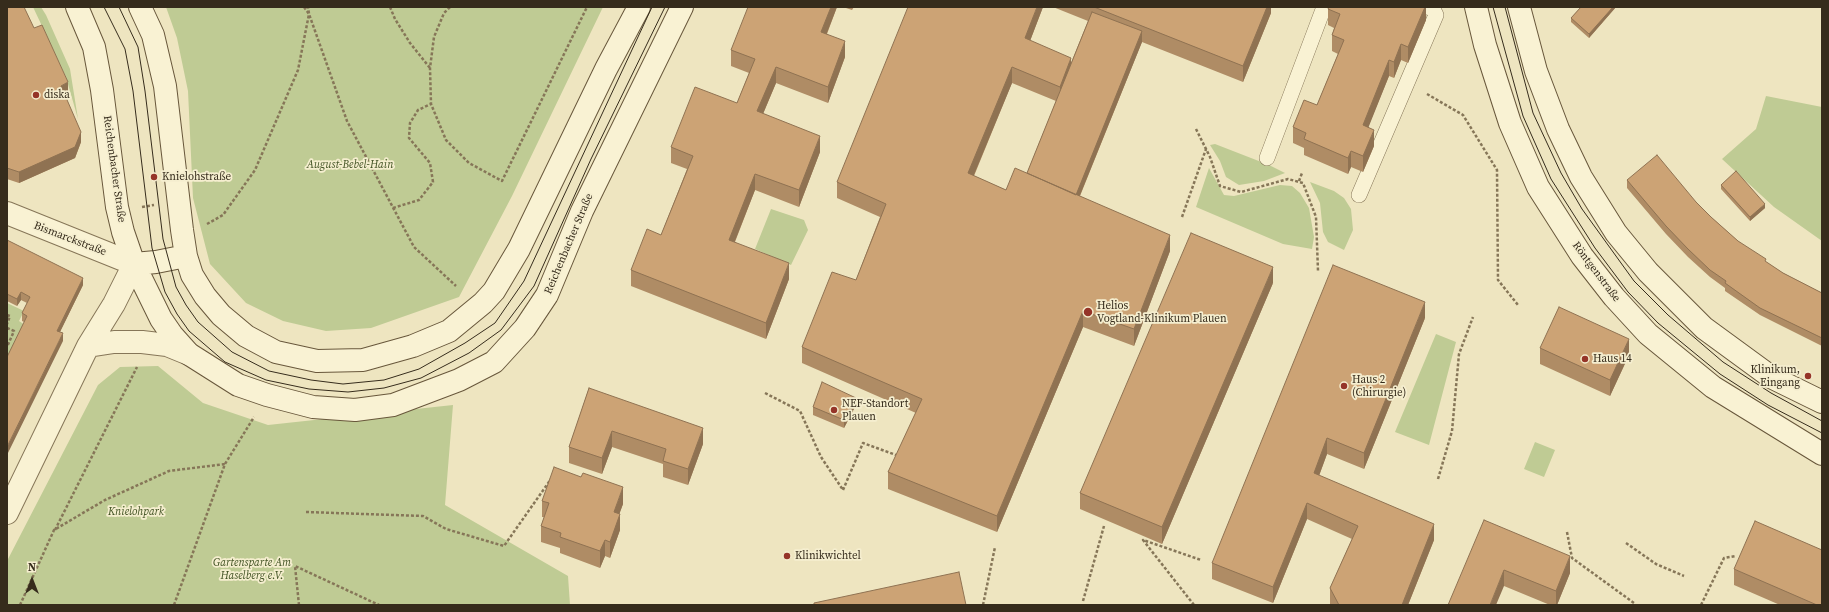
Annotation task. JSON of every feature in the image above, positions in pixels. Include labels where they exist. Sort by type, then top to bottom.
[{"type":"street","name":"Reichenbacher Straße","points":[[77,7],[94,47],[102,90],[117,207],[134,264],[161,319],[189,354],[238,385],[266,396],[313,407],[355,410],[392,405],[459,380],[494,362],[525,328],[548,295],[582,211],[682,7]]},
{"type":"street","points":[[140,7],[153,35],[165,86],[186,256],[192,275],[204,296],[221,315],[246,336],[276,352],[318,361],[363,360],[413,346],[449,331],[483,303],[494,291],[519,249],[606,70],[639,7]]},
{"type":"street","name":"Röntgenstraße","points":[[1476,7],[1485,45],[1510,123],[1538,187],[1582,256],[1614,297],[1648,334],[1713,387],[1818,450]]},
{"type":"street","points":[[1519,7],[1536,71],[1558,129],[1581,177],[1612,227],[1648,272],[1704,328],[1771,377],[1822,402]]},
{"type":"street","name":"Bismarckstraße","points":[[7,213],[134,264]]},
{"type":"street","points":[[7,513],[88,346],[114,304],[134,264],[156,262],[186,256]]},
{"type":"street","points":[[88,346],[114,342],[142,342],[167,345],[189,354]]},
{"type":"lane","points":[[1267,158],[1324,7]]},
{"type":"lane","points":[[1359,195],[1436,15],[1433,9],[1427,7]]},
{"type":"path","points":[[304,7],[308,14],[347,121],[414,248],[456,286]]},
{"type":"path","points":[[204,225],[223,215],[255,170],[298,70],[308,7]]},
{"type":"path","points":[[390,7],[395,19],[410,43],[430,68]]},
{"type":"path","points":[[450,7],[444,13],[434,37],[430,68],[431,104],[446,140],[469,163],[502,181],[587,7]]},
{"type":"path","points":[[1410,76],[1428,96],[1463,115],[1498,170],[1498,280],[1518,305]]},
{"type":"path","points":[[393,208],[419,200],[433,182],[430,163],[409,138],[410,123],[418,110],[431,104]]},
{"type":"path","points":[[1196,129],[1206,149],[1220,186],[1241,192],[1288,179],[1303,182],[1316,217],[1318,271]]},
{"type":"path","points":[[1182,217],[1206,149]]},
{"type":"path","points":[[1298,181],[1302,172]]},
{"type":"path","points":[[7,315],[10,316],[7,324]]},
{"type":"path","points":[[1438,479],[1452,431],[1459,354],[1473,317]]},
{"type":"path","points":[[7,328],[14,332],[7,347]]},
{"type":"path","points":[[20,605],[54,530],[143,356],[142,342]]},
{"type":"path","points":[[765,393],[800,411],[821,457],[843,490],[863,443],[896,455]]},
{"type":"path","points":[[174,605],[225,464],[266,396]]},
{"type":"path","points":[[54,530],[105,500],[169,471],[225,464]]},
{"type":"path","points":[[306,512],[423,516],[446,528],[504,546],[555,473]]},
{"type":"path","points":[[1083,601],[1104,526]]},
{"type":"path","points":[[1567,532],[1572,558],[1634,603]]},
{"type":"path","points":[[1194,605],[1143,540],[1201,560]]},
{"type":"path","points":[[1626,543],[1633,546],[1656,564],[1684,576]]},
{"type":"path","points":[[983,605],[995,547]]},
{"type":"path","points":[[1701,605],[1724,558],[1736,556]]},
{"type":"path","points":[[299,605],[295,566],[378,605]]},
{"type":"green space","points":[[33,7],[41,7],[46,15],[70,69],[78,119],[66,77]]},
{"type":"green space","name":"August-Bebel-Hain","points":[[166,7],[603,7],[512,196],[459,297],[371,328],[326,331],[283,321],[246,303],[210,264],[193,198],[188,91],[177,38]]},
{"type":"green space","points":[[1766,96],[1822,107],[1822,241],[1774,207],[1722,159],[1756,129]]},
{"type":"green space","points":[[1215,144],[1269,165],[1285,173],[1264,181],[1239,185],[1226,177],[1220,161],[1210,145]]},
{"type":"green space","points":[[1209,168],[1224,195],[1234,196],[1280,185],[1292,186],[1300,193],[1309,208],[1314,237],[1312,249],[1283,244],[1196,207]]},
{"type":"green space","points":[[1310,182],[1334,191],[1344,198],[1351,209],[1353,230],[1344,250],[1328,242],[1323,232],[1320,203]]},
{"type":"green space","points":[[771,209],[804,220],[808,230],[791,265],[755,249]]},
{"type":"green space","points":[[7,303],[24,311],[19,321],[25,325],[7,361]]},
{"type":"green space","points":[[1436,334],[1456,342],[1429,445],[1395,432]]},
{"type":"green space","name":"Knielohpark","points":[[158,366],[203,403],[268,425],[453,405],[445,505],[568,576],[570,605],[7,605],[7,561],[98,385],[120,367]]},
{"type":"green space","points":[[1535,442],[1555,450],[1544,477],[1524,469]]},
{"type":"building","name":"diska","points":[[7,7],[24,7],[34,28],[42,25],[68,82],[61,86],[81,132],[75,147],[19,172],[7,168]]},
{"type":"building","points":[[748,7],[831,7],[821,32],[845,41],[828,87],[776,67],[757,111],[820,136],[799,190],[755,174],[729,240],[789,263],[766,323],[631,270],[647,229],[661,235],[693,156],[671,147],[695,87],[737,103],[755,59],[731,50]]},
{"type":"building","points":[[908,7],[1037,7],[1025,38],[1071,58],[1060,87],[1012,67],[968,173],[1006,190],[1015,168],[1170,235],[1134,329],[1083,311],[997,516],[888,472],[922,399],[802,347],[832,272],[856,280],[886,204],[837,182]]},
{"type":"building","points":[[1094,7],[1267,7],[1243,66]]},
{"type":"building","points":[[1329,7],[1425,7],[1408,47],[1401,44],[1394,62],[1389,60],[1363,125],[1374,130],[1363,156],[1351,151],[1348,158],[1304,139],[1306,133],[1293,127],[1304,100],[1317,105],[1344,40],[1332,35],[1340,14],[1328,9]]},
{"type":"building","points":[[1581,7],[1613,7],[1589,34],[1571,18]]},
{"type":"building","points":[[1092,12],[1142,31],[1076,195],[1027,173]]},
{"type":"building","points":[[1657,155],[1696,202],[1738,241],[1766,259],[1765,261],[1783,273],[1822,293],[1822,338],[1760,308],[1725,283],[1726,281],[1710,270],[1666,226],[1627,180]]},
{"type":"building","points":[[1736,171],[1765,204],[1750,217],[1721,185]]},
{"type":"building","points":[[1191,233],[1273,267],[1162,527],[1080,493]]},
{"type":"building","points":[[7,240],[83,278],[57,331],[63,333],[7,447],[7,357],[27,316],[22,313],[30,297],[21,292],[17,299],[7,294]]},
{"type":"building","name":"Haus 2 (Chirurgie)","points":[[1333,265],[1425,302],[1364,453],[1327,438],[1314,473],[1434,524],[1402,605],[1339,605],[1330,588],[1358,526],[1307,503],[1273,587],[1212,563]]},
{"type":"building","name":"Haus 14","points":[[1559,307],[1629,339],[1610,380],[1540,348]]},
{"type":"building","name":"NEF-Standort Plauen","points":[[822,382],[856,398],[844,420],[813,407]]},
{"type":"building","points":[[589,388],[703,428],[688,469],[663,461],[666,449],[612,431],[602,458],[569,447]]},
{"type":"building","points":[[554,467],[581,477],[583,473],[623,487],[614,512],[620,514],[610,542],[605,540],[600,551],[560,537],[561,533],[541,526],[549,503],[542,501]]},
{"type":"building","points":[[1484,520],[1570,556],[1556,591],[1504,570],[1490,605],[1448,605]]},
{"type":"building","points":[[1755,521],[1822,550],[1822,605],[1817,605],[1734,569]]},
{"type":"building","points":[[959,572],[966,605],[814,605],[814,603]]},
{"type":"tram line","points":[[104,7],[125,49],[133,91],[152,248],[165,292],[177,314],[189,331],[225,362],[266,380],[309,389],[348,392],[384,388],[421,378],[469,353],[501,330],[534,286],[591,159],[665,7]]},
{"type":"tram line","points":[[119,7],[138,47],[145,91],[163,239],[176,287],[186,305],[198,322],[232,352],[269,371],[311,380],[343,384],[384,380],[419,369],[465,343],[495,323],[524,281],[652,7]]},
{"type":"tram line","points":[[1493,7],[1523,116],[1551,179],[1595,248],[1628,292],[1658,323],[1720,374],[1768,405],[1822,433]]},
{"type":"tram line","points":[[1505,7],[1533,113],[1561,173],[1582,209],[1634,281],[1668,315],[1723,362],[1771,393],[1822,421]]},
{"type":"place","name":"diska","points":[[36,95]]},
{"type":"place","name":"Knielohstraße","points":[[154,177]]},
{"type":"place","name":"Helios Vogtland-Klinikum Plauen","points":[[1088,312]]},
{"type":"place","name":"Haus 14","points":[[1585,359]]},
{"type":"place","name":"Klinikum, Eingang","points":[[1808,376]]},
{"type":"place","name":"Haus 2 (Chirurgie)","points":[[1344,386]]},
{"type":"place","name":"NEF-Standort Plauen","points":[[834,410]]},
{"type":"place","name":"Klinikwichtel","points":[[787,556]]},
{"type":"park label","name":"Gartensparte Am Haselberg e.V.","points":[[252,569]]}]
